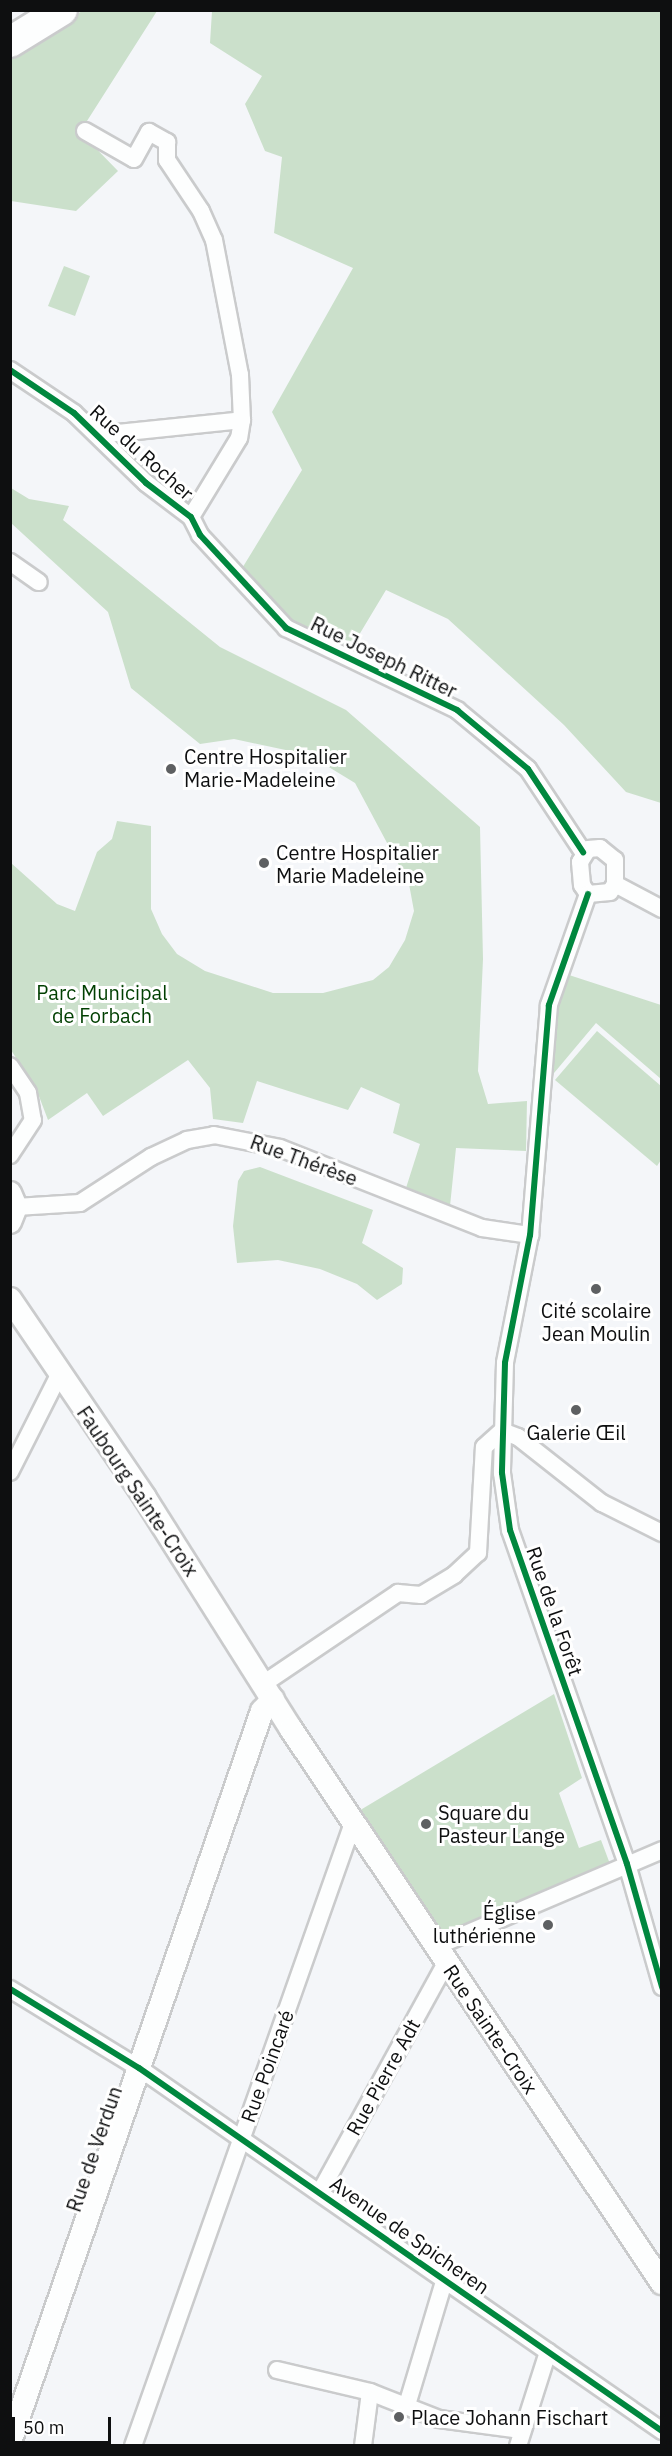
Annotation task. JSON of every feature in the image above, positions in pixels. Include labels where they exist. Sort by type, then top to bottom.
[{"type":"highway","points":[[10,42],[62,10]]},
{"type":"main road","name":"Faubourg Sainte-Croix","points":[[10,1299],[268,1692]]},
{"type":"main road","name":"Rue Sainte-Croix","points":[[268,1692],[440,1955],[662,2283]]},
{"type":"main road","name":"Rue de Verdun","points":[[10,2442],[268,1692]]},
{"type":"street","name":"Rue du Rocher","points":[[84,130],[134,159],[149,132],[167,142],[167,160],[201,212],[214,240],[240,375],[242,420],[239,438],[191,517]]},
{"type":"street","name":"Rue du Rocher","points":[[10,370],[74,414],[146,483],[191,517],[200,535],[286,628]]},
{"type":"street","name":"Rue du Rocher","points":[[98,435],[242,420]]},
{"type":"street","points":[[10,562],[39,582]]},
{"type":"street","name":"Rue Joseph Ritter","points":[[286,628],[457,710],[528,769],[584,852]]},
{"type":"street","points":[[600,848],[610,855],[618,872],[615,884],[610,892],[588,894],[580,873],[584,852],[600,848]]},
{"type":"street","points":[[615,884],[662,909]]},
{"type":"street","name":"Rue de la Forêt","points":[[588,894],[549,1005],[530,1235],[505,1363],[502,1431],[510,1530],[627,1864],[662,1987]]},
{"type":"street","points":[[10,1066],[28,1093],[33,1120],[13,1149]]},
{"type":"street","name":"Rue Thérèse","points":[[12,1207],[80,1203],[151,1158],[187,1140],[214,1135],[274,1146],[482,1228],[530,1235]]},
{"type":"street","points":[[10,1472],[60,1373]]},
{"type":"street","points":[[268,1692],[398,1593],[421,1595],[454,1575],[478,1553],[484,1447],[502,1431],[518,1437],[602,1503],[662,1533]]},
{"type":"street","name":"Rue Poincaré","points":[[133,2445],[353,1823]]},
{"type":"street","points":[[440,1955],[627,1864],[662,1850]]},
{"type":"street","name":"Rue Pierre Adt","points":[[320,2192],[440,1955]]},
{"type":"street","name":"Avenue de Spicheren","points":[[10,1989],[139,2068],[662,2431]]},
{"type":"street","points":[[408,2404],[444,2278]]},
{"type":"street","points":[[276,2370],[370,2392],[408,2404],[439,2419],[519,2438],[548,2352]]},
{"type":"street","points":[[363,2445],[370,2392]]},
{"type":"green space","points":[[82,11],[157,11],[80,132],[118,171],[76,211],[11,201],[11,57]]},
{"type":"green space","points":[[212,11],[661,11],[661,803],[626,792],[564,725],[448,619],[386,590],[350,650],[290,622],[241,570],[302,470],[272,412],[353,268],[274,233],[282,157],[265,151],[245,104],[262,76],[210,43]]},
{"type":"green space","points":[[64,266],[90,276],[75,316],[48,306]]},
{"type":"green space","name":"Parc Municipal de Forbach","points":[[11,488],[29,499],[69,506],[63,520],[220,647],[346,710],[480,827],[483,959],[478,1071],[488,1104],[527,1101],[526,1151],[456,1148],[450,1206],[406,1188],[420,1144],[393,1133],[400,1104],[361,1087],[348,1110],[257,1081],[243,1123],[213,1119],[210,1088],[188,1060],[103,1116],[87,1093],[48,1120],[37,1091],[11,1050],[11,863],[57,904],[75,911],[97,852],[112,839],[117,821],[151,826],[151,909],[162,934],[177,954],[205,971],[273,993],[323,993],[373,980],[389,967],[405,940],[414,911],[409,884],[355,783],[309,755],[234,739],[200,744],[131,688],[108,612],[11,523]]},
{"type":"green space","points":[[569,975],[661,1005],[661,1079],[596,1023],[549,1079],[554,1015]]},
{"type":"green space","points":[[597,1031],[661,1086],[661,1160],[657,1166],[555,1080]]},
{"type":"green space","points":[[260,1167],[373,1210],[362,1243],[403,1268],[402,1284],[377,1300],[357,1284],[320,1269],[278,1260],[237,1263],[233,1226],[238,1181],[244,1171]]},
{"type":"green space","points":[[554,1694],[582,1778],[559,1793],[579,1848],[601,1840],[610,1864],[435,1938],[352,1815]]},
{"type":"cycle path","points":[[10,370],[74,413],[146,483],[191,517],[200,535],[286,628],[457,710],[528,769],[583,852]]},
{"type":"cycle path","points":[[588,894],[549,1005],[530,1235],[505,1363],[502,1473],[510,1530],[627,1864],[662,1987]]},
{"type":"cycle path","points":[[10,1989],[139,2068],[662,2431]]},
{"type":"place","name":"Centre Hospitalier Marie-Madeleine","points":[[171,769]]},
{"type":"place","name":"Centre Hospitalier Marie Madeleine","points":[[264,863]]},
{"type":"place","name":"Cité scolaire Jean Moulin","points":[[596,1289]]},
{"type":"place","name":"Galerie Œil","points":[[576,1410]]},
{"type":"place","name":"Square du Pasteur Lange","points":[[426,1824]]},
{"type":"place","name":"Église luthérienne","points":[[548,1925]]},
{"type":"place","name":"Place Johann Fischart","points":[[399,2417]]}]
